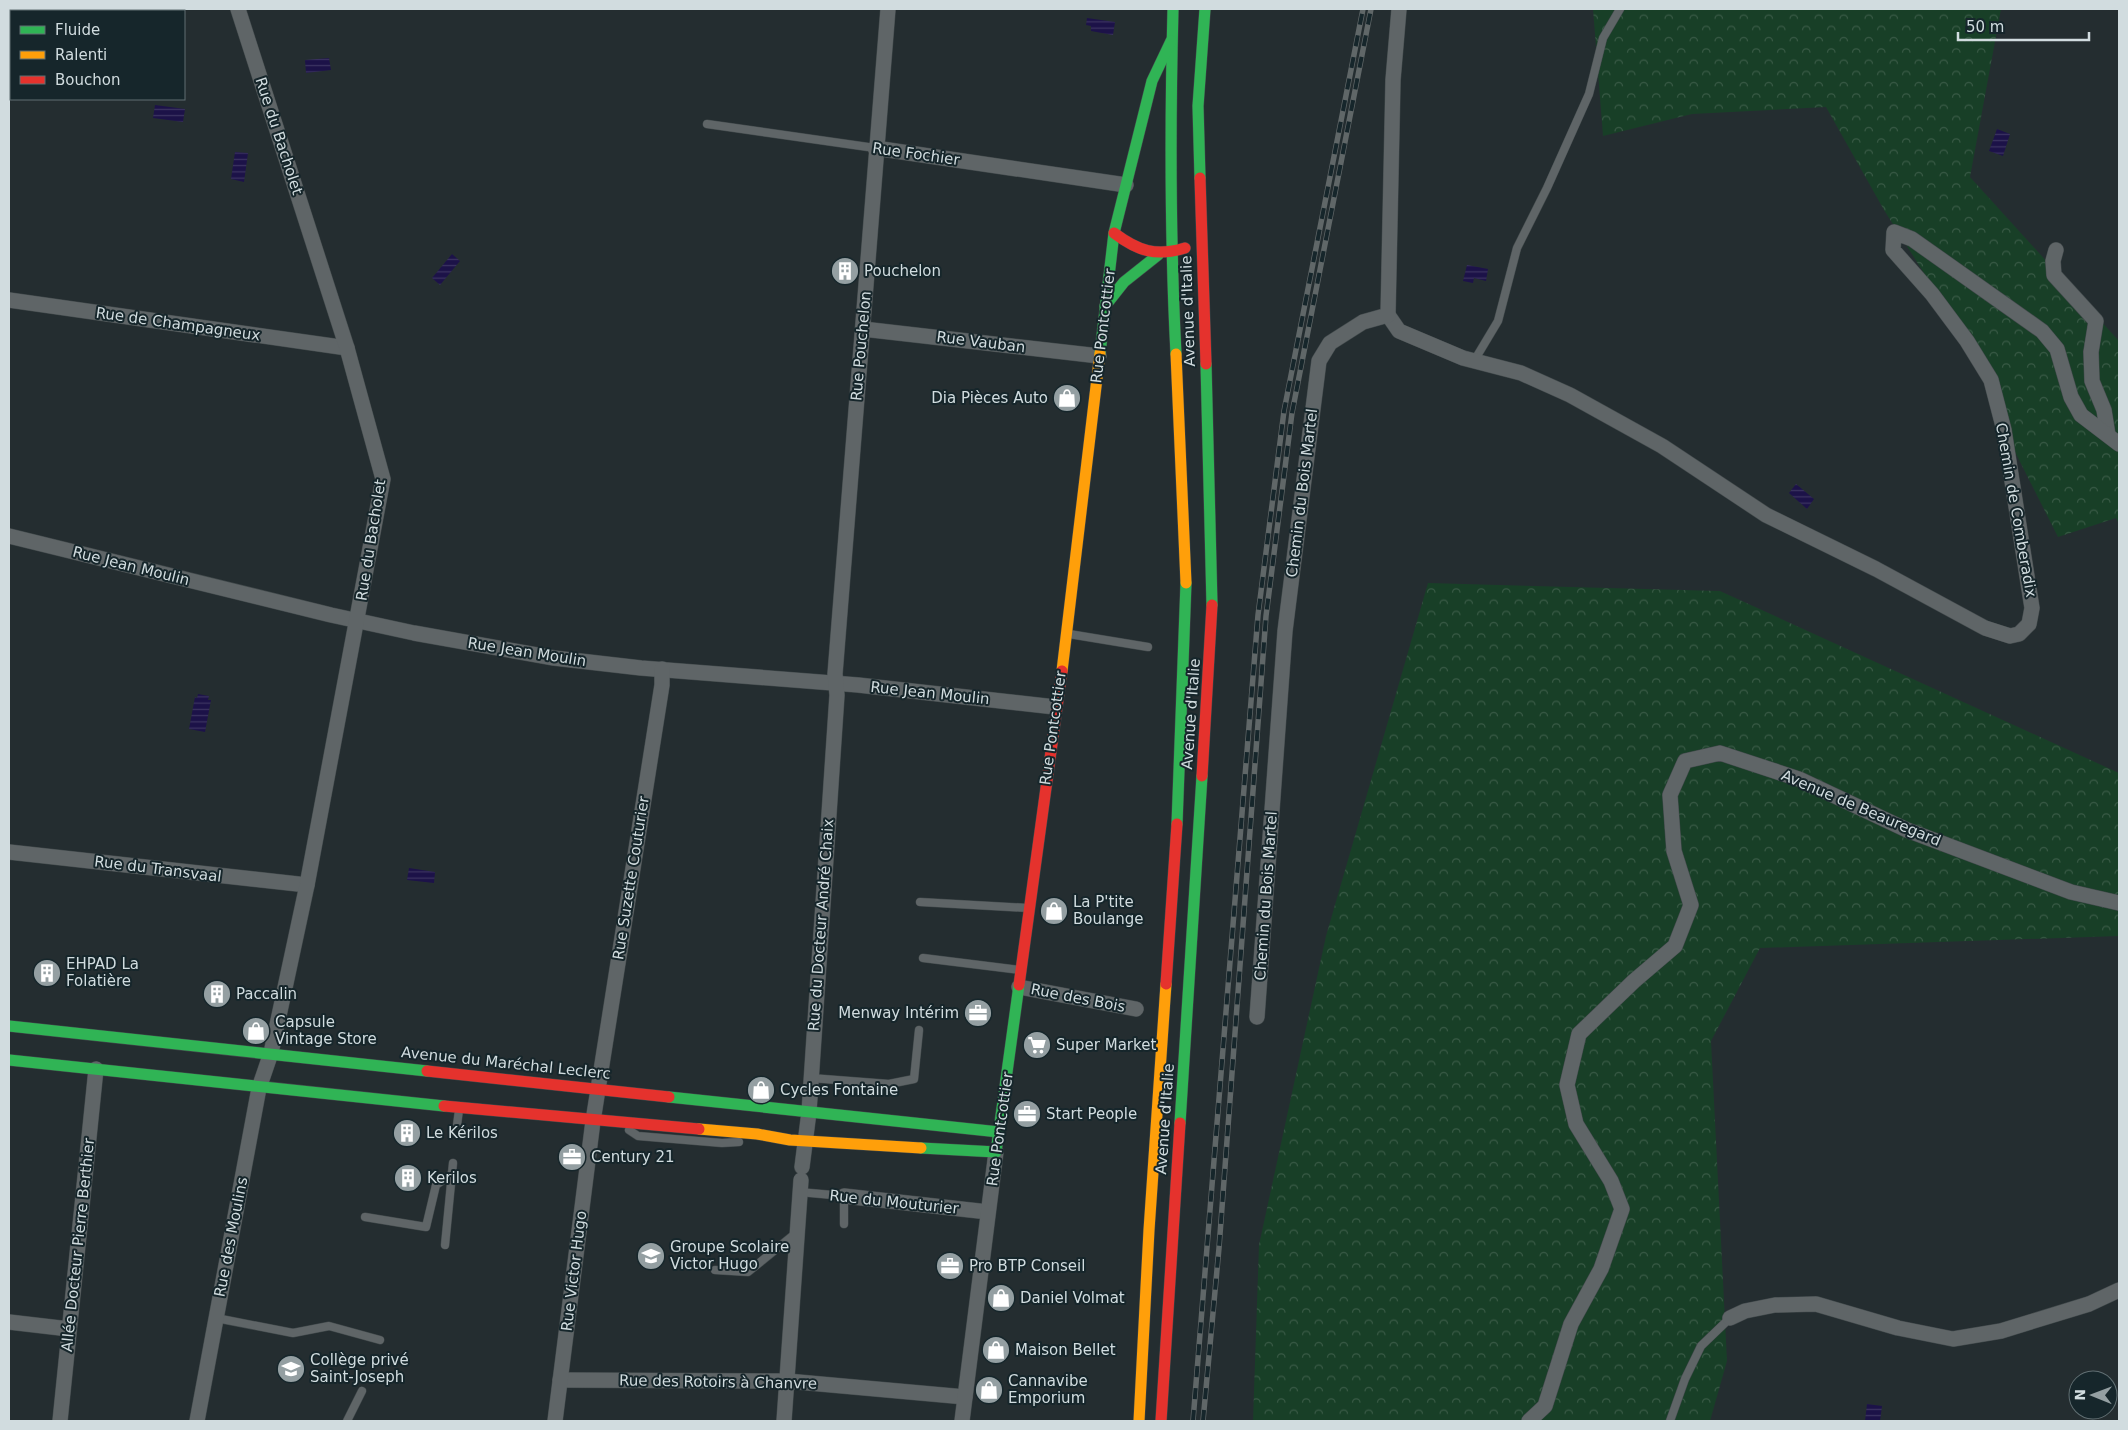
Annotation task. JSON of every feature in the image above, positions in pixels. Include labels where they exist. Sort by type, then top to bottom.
[{"type":"street","name":"Rue du Bacholet","points":[[238,9],[346,348],[383,478],[308,884],[271,1053]]},
{"type":"street","name":"Rue Pouchelon","points":[[836,683],[835,674],[863,329],[875,148],[888,9]]},
{"type":"street","name":"Avenue d'Italie","points":[[1139,1421],[1149,1220],[1178,816],[1187,600],[1171,252],[1171,42],[1173,9]]},
{"type":"street","name":"Avenue d'Italie","points":[[1161,1421],[1212,620],[1211,510],[1198,106],[1206,9]]},
{"type":"street","points":[[1388,315],[1393,80],[1399,9]]},
{"type":"street","name":"Rue Pontcottier","points":[[962,1421],[1028,908],[1067,633],[1114,233],[1152,81],[1171,42]]},
{"type":"street","name":"Rue Fochier","points":[[875,148],[1126,185]]},
{"type":"street","name":"Chemin de Comberadix","points":[[1388,315],[1399,331],[1474,361],[1521,373],[1570,394],[1662,446],[1766,515],[1876,569],[1985,628],[2010,636],[2019,634],[2029,624],[2032,608],[2004,430],[1991,380],[1950,318],[1893,250],[1894,232],[1912,239],[2042,331],[2057,349],[2071,397],[2081,415],[2114,440]]},
{"type":"street","points":[[1114,233],[1129,245],[1144,252],[1158,255],[1201,242]]},
{"type":"street","points":[[2056,250],[2053,261],[2054,275],[2096,321],[2091,352],[2092,381],[2114,440]]},
{"type":"street","points":[[1105,306],[1124,282],[1158,255]]},
{"type":"street","name":"Rue de Champagneux","points":[[9,300],[346,348]]},
{"type":"street","name":"Chemin du Bois Martel","points":[[1257,1017],[1285,631],[1319,361],[1330,344],[1363,322],[1388,315]]},
{"type":"street","name":"Rue Vauban","points":[[863,329],[1099,356]]},
{"type":"street","name":"Rue Jean Moulin","points":[[9,536],[357,620],[554,658],[836,683],[1055,707]]},
{"type":"street","name":"Rue Suzette Couturier","points":[[593,1121],[662,685],[662,669]]},
{"type":"street","name":"Rue du Docteur André Chaix","points":[[784,1421],[801,1179],[797,1140],[809,1112],[837,705],[836,683]]},
{"type":"street","name":"Avenue de Beauregard","points":[[1528,1421],[1545,1406],[1572,1324],[1601,1269],[1622,1209],[1611,1181],[1576,1124],[1567,1085],[1578,1034],[1634,981],[1675,946],[1691,905],[1674,852],[1670,795],[1685,761],[1720,753],[1799,778],[1906,830],[2071,892],[2119,904]]},
{"type":"street","name":"Rue du Transvaal","points":[[9,852],[308,884]]},
{"type":"street","name":"Rue des Bois","points":[[1019,987],[1136,1009]]},
{"type":"street","name":"Avenue du Maréchal Leclerc","points":[[9,1026],[1000,1132]]},
{"type":"street","name":"Rue des Moulins","points":[[197,1421],[259,1088],[271,1053]]},
{"type":"street","points":[[9,1060],[259,1088],[593,1121],[758,1134],[797,1140],[996,1152]]},
{"type":"street","name":"Allée Docteur Pierre Berthier","points":[[60,1421],[96,1069]]},
{"type":"street","name":"Rue Victor Hugo","points":[[555,1421],[593,1121]]},
{"type":"street","name":"Rue du Mouturier","points":[[844,1196],[988,1212]]},
{"type":"street","points":[[1730,1318],[1745,1311],[1775,1305],[1816,1304],[1898,1328],[1953,1338],[2001,1331],[2089,1304],[2119,1290]]},
{"type":"street","points":[[9,1322],[69,1329]]},
{"type":"street","name":"Rue des Rotoirs à Chanvre","points":[[560,1380],[787,1381],[965,1397]]},
{"type":"lane","points":[[1474,361],[1498,321],[1517,248],[1547,188],[1588,94],[1603,38],[1620,9]]},
{"type":"lane","name":"Rue Fochier","points":[[707,124],[875,148]]},
{"type":"lane","points":[[1067,633],[1148,647]]},
{"type":"lane","points":[[920,902],[1028,908]]},
{"type":"lane","points":[[923,958],[1021,970]]},
{"type":"lane","points":[[811,1078],[889,1084],[914,1080],[919,1030]]},
{"type":"lane","points":[[458,1124],[459,1108]]},
{"type":"lane","points":[[445,1245],[453,1162]]},
{"type":"lane","points":[[366,1218],[426,1226],[436,1184],[452,1174]]},
{"type":"lane","name":"Rue du Mouturier","points":[[801,1179],[844,1196]]},
{"type":"lane","points":[[844,1196],[844,1224]]},
{"type":"lane","points":[[715,1270],[748,1272],[797,1232]]},
{"type":"lane","points":[[216,1318],[293,1333],[329,1326],[380,1340]]},
{"type":"lane","points":[[1670,1421],[1685,1380],[1701,1346],[1730,1318]]},
{"type":"lane","points":[[347,1421],[362,1391]]},
{"type":"green space","points":[[1593,9],[2001,9],[1970,177],[2119,341],[2119,524],[2116,518],[2058,537],[2004,430],[1967,341],[1884,210],[1826,107],[1692,114],[1603,136]]},
{"type":"green space","points":[[1428,583],[1720,591],[2119,773],[2119,936],[1760,948],[1711,1041],[1727,1361],[1710,1421],[1253,1421],[1259,1245],[1326,936]]},
{"type":"shaded area","points":[[1087,18],[1115,22],[1113,35],[1091,31],[1091,26],[1086,25]]},
{"type":"shaded area","points":[[329,58],[331,70],[306,73],[305,60]]},
{"type":"shaded area","points":[[155,105],[185,109],[183,122],[153,118]]},
{"type":"shaded area","points":[[1997,129],[2010,134],[2003,156],[1989,151]]},
{"type":"shaded area","points":[[235,152],[248,153],[244,182],[231,179]]},
{"type":"shaded area","points":[[452,254],[460,261],[440,285],[432,278]]},
{"type":"shaded area","points":[[1467,265],[1488,269],[1486,281],[1474,278],[1473,283],[1463,281]]},
{"type":"shaded area","points":[[1796,484],[1814,499],[1807,509],[1789,493]]},
{"type":"shaded area","points":[[198,694],[209,696],[208,700],[211,700],[205,732],[189,729],[195,697],[197,698]]},
{"type":"shaded area","points":[[409,868],[435,872],[434,883],[407,880]]},
{"type":"shaded area","points":[[1867,1404],[1882,1406],[1880,1421],[1865,1421]]},
{"type":"railway","points":[[1193,1421],[1258,615],[1284,411],[1363,9]]},
{"type":"railway","points":[[1203,1421],[1219,1248],[1266,616],[1292,413],[1371,9]]},
{"type":"traffic: fast","points":[[1173,9],[1171,182],[1176,354]]},
{"type":"traffic: fast","points":[[1200,178],[1198,106],[1205,9]]},
{"type":"traffic: fast","points":[[1100,353],[1114,233],[1152,81],[1171,41]]},
{"type":"traffic: fast","points":[[1105,306],[1124,282],[1158,255]]},
{"type":"traffic: fast","points":[[1206,364],[1212,605]]},
{"type":"traffic: fast","points":[[1177,824],[1186,583]]},
{"type":"traffic: fast","points":[[1180,1123],[1202,776]]},
{"type":"traffic: fast","points":[[921,1148],[996,1152],[1019,985]]},
{"type":"traffic: fast","points":[[9,1026],[427,1071]]},
{"type":"traffic: fast","points":[[9,1060],[444,1106]]},
{"type":"traffic: fast","points":[[669,1097],[999,1132]]},
{"type":"traffic: slow","points":[[1062,671],[1100,353]]},
{"type":"traffic: slow","points":[[1176,354],[1186,583]]},
{"type":"traffic: slow","points":[[1139,1421],[1149,1230],[1166,984]]},
{"type":"traffic: slow","points":[[699,1129],[757,1134],[790,1140],[921,1148]]},
{"type":"traffic: jam","points":[[1200,178],[1206,364]]},
{"type":"traffic: jam","points":[[1114,233],[1131,244],[1148,251],[1165,252],[1185,248]]},
{"type":"traffic: jam","points":[[1202,776],[1212,605]]},
{"type":"traffic: jam","points":[[1019,985],[1062,671]]},
{"type":"traffic: jam","points":[[1166,984],[1177,824]]},
{"type":"traffic: jam","points":[[427,1071],[669,1097]]},
{"type":"traffic: jam","points":[[444,1106],[699,1129]]},
{"type":"traffic: jam","points":[[1161,1421],[1180,1123]]},
{"type":"place","name":"Pouchelon","points":[[845,271]]},
{"type":"place","name":"Dia Pièces Auto","points":[[1067,398]]},
{"type":"place","name":"La P'tite Boulange","points":[[1054,911]]},
{"type":"place","name":"EHPAD La Folatière","points":[[47,973]]},
{"type":"place","name":"Paccalin","points":[[217,994]]},
{"type":"place","name":"Menway Intérim","points":[[978,1013]]},
{"type":"place","name":"Capsule Vintage Store","points":[[256,1031]]},
{"type":"place","name":"Super Market","points":[[1037,1045]]},
{"type":"place","name":"Cycles Fontaine","points":[[761,1090]]},
{"type":"place","name":"Start People","points":[[1027,1114]]},
{"type":"place","name":"Le Kérilos","points":[[407,1133]]},
{"type":"place","name":"Century 21","points":[[572,1157]]},
{"type":"place","name":"Kerilos","points":[[408,1178]]},
{"type":"place","name":"Groupe Scolaire Victor Hugo","points":[[651,1256]]},
{"type":"place","name":"Pro BTP Conseil","points":[[950,1266]]},
{"type":"place","name":"Daniel Volmat","points":[[1001,1298]]},
{"type":"place","name":"Maison Bellet","points":[[996,1350]]},
{"type":"place","name":"Collège privé Saint-Joseph","points":[[291,1369]]},
{"type":"place","name":"Cannavibe Emporium","points":[[989,1390]]}]
